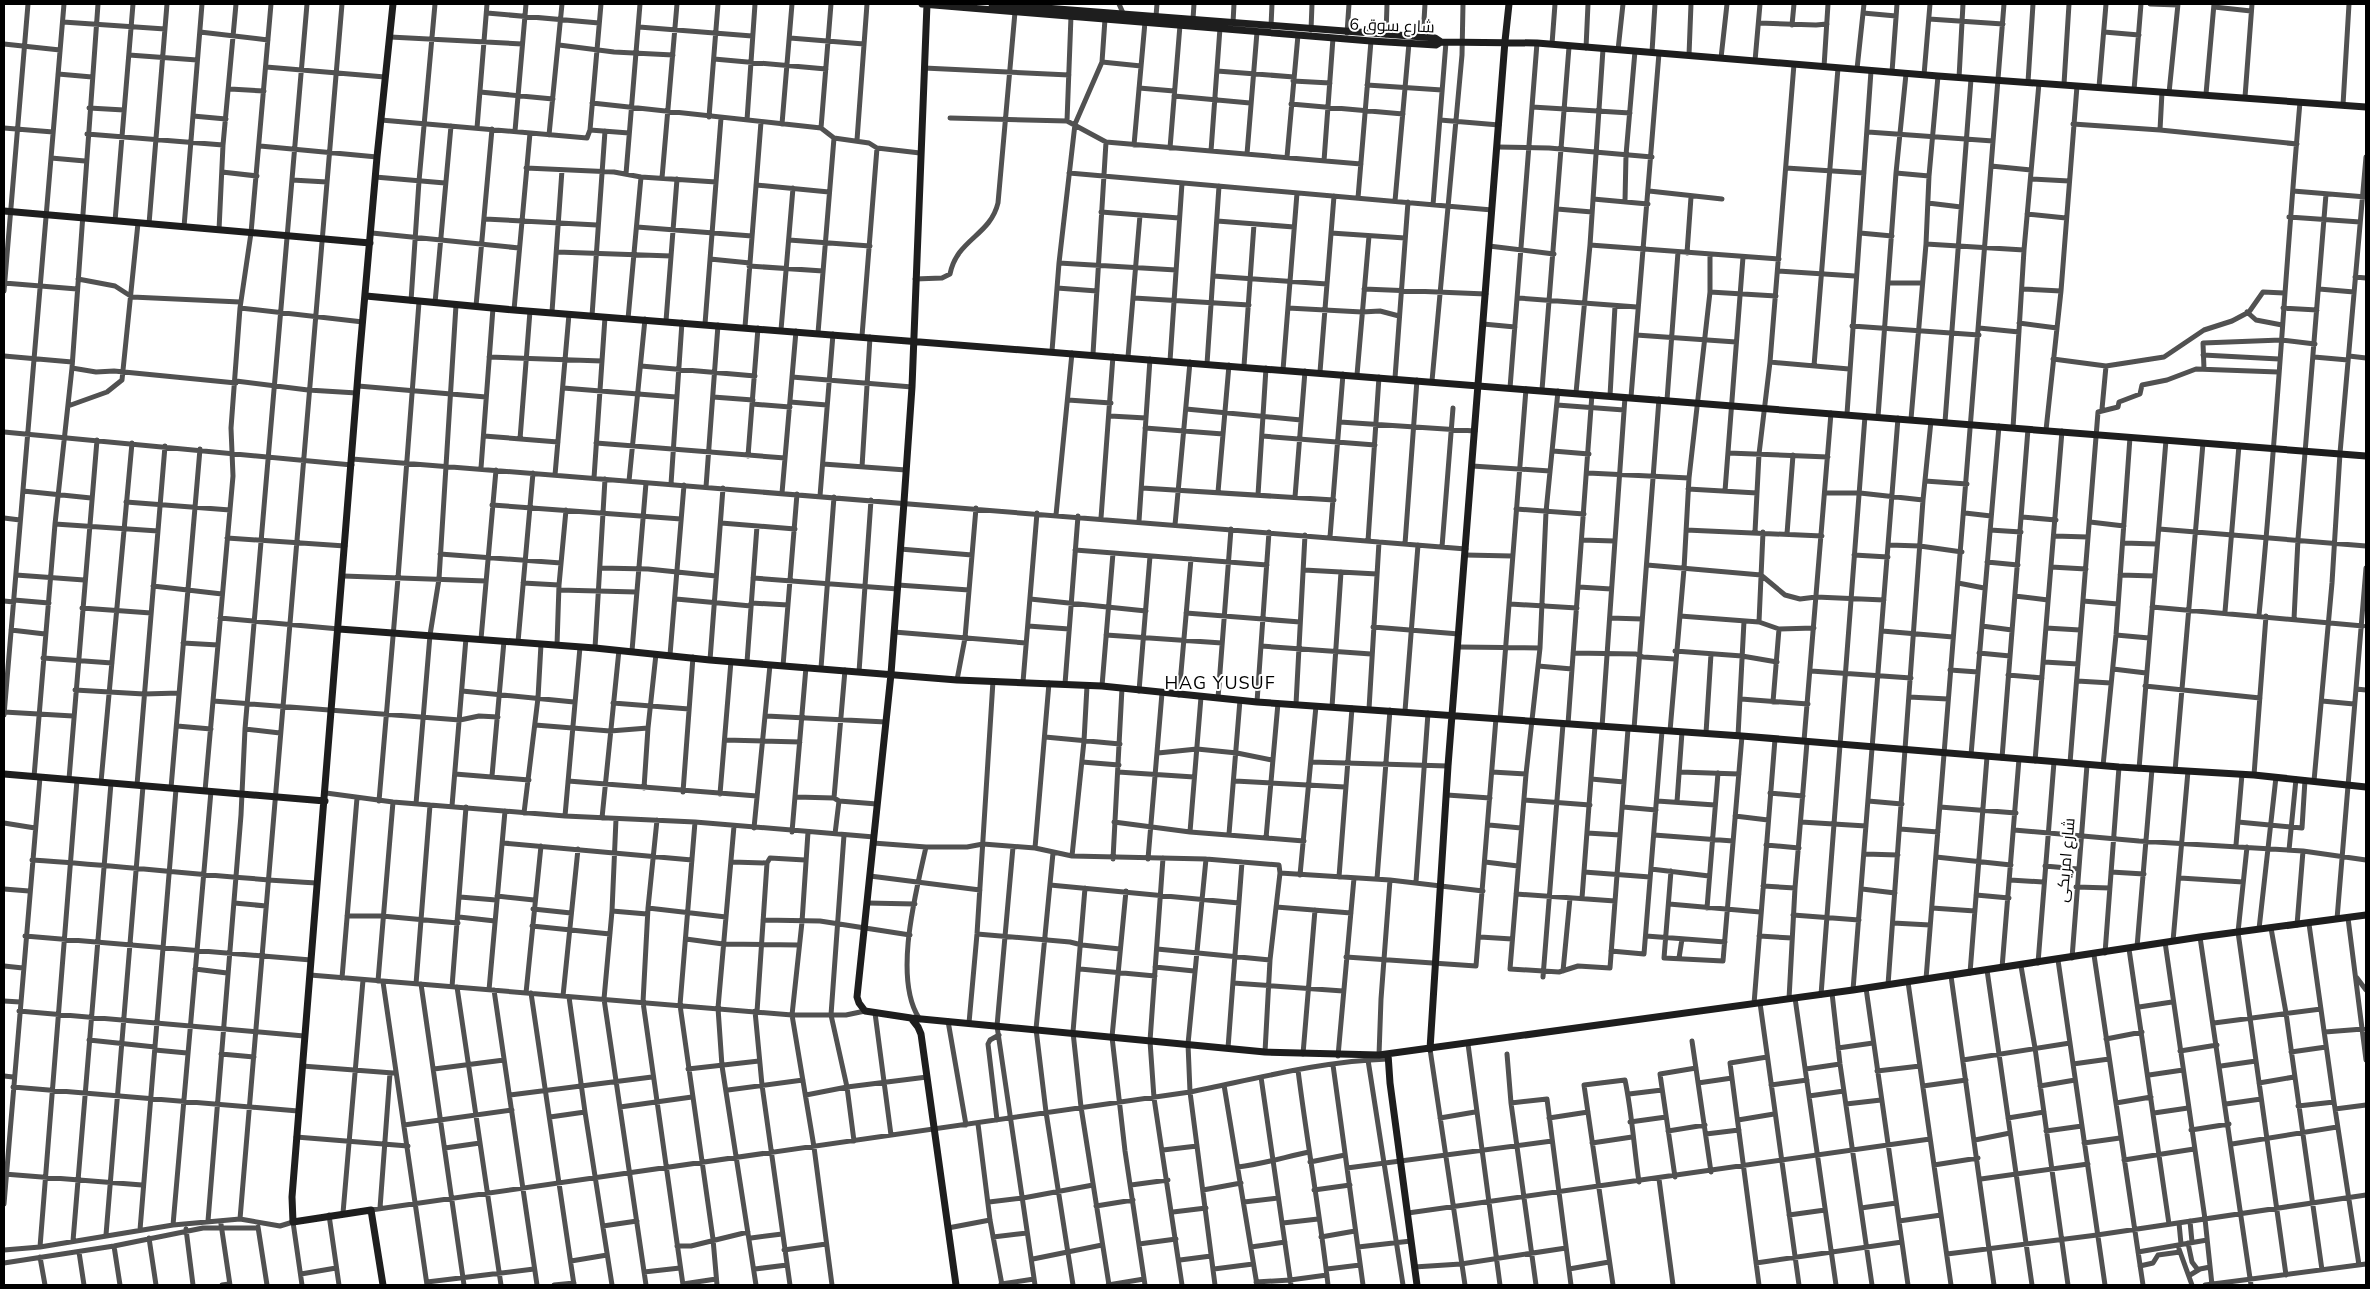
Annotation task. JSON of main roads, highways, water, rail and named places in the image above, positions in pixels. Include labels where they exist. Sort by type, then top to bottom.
[{"type":"district","name":"HAG YUSUF","points":[[1220,683]]}]
